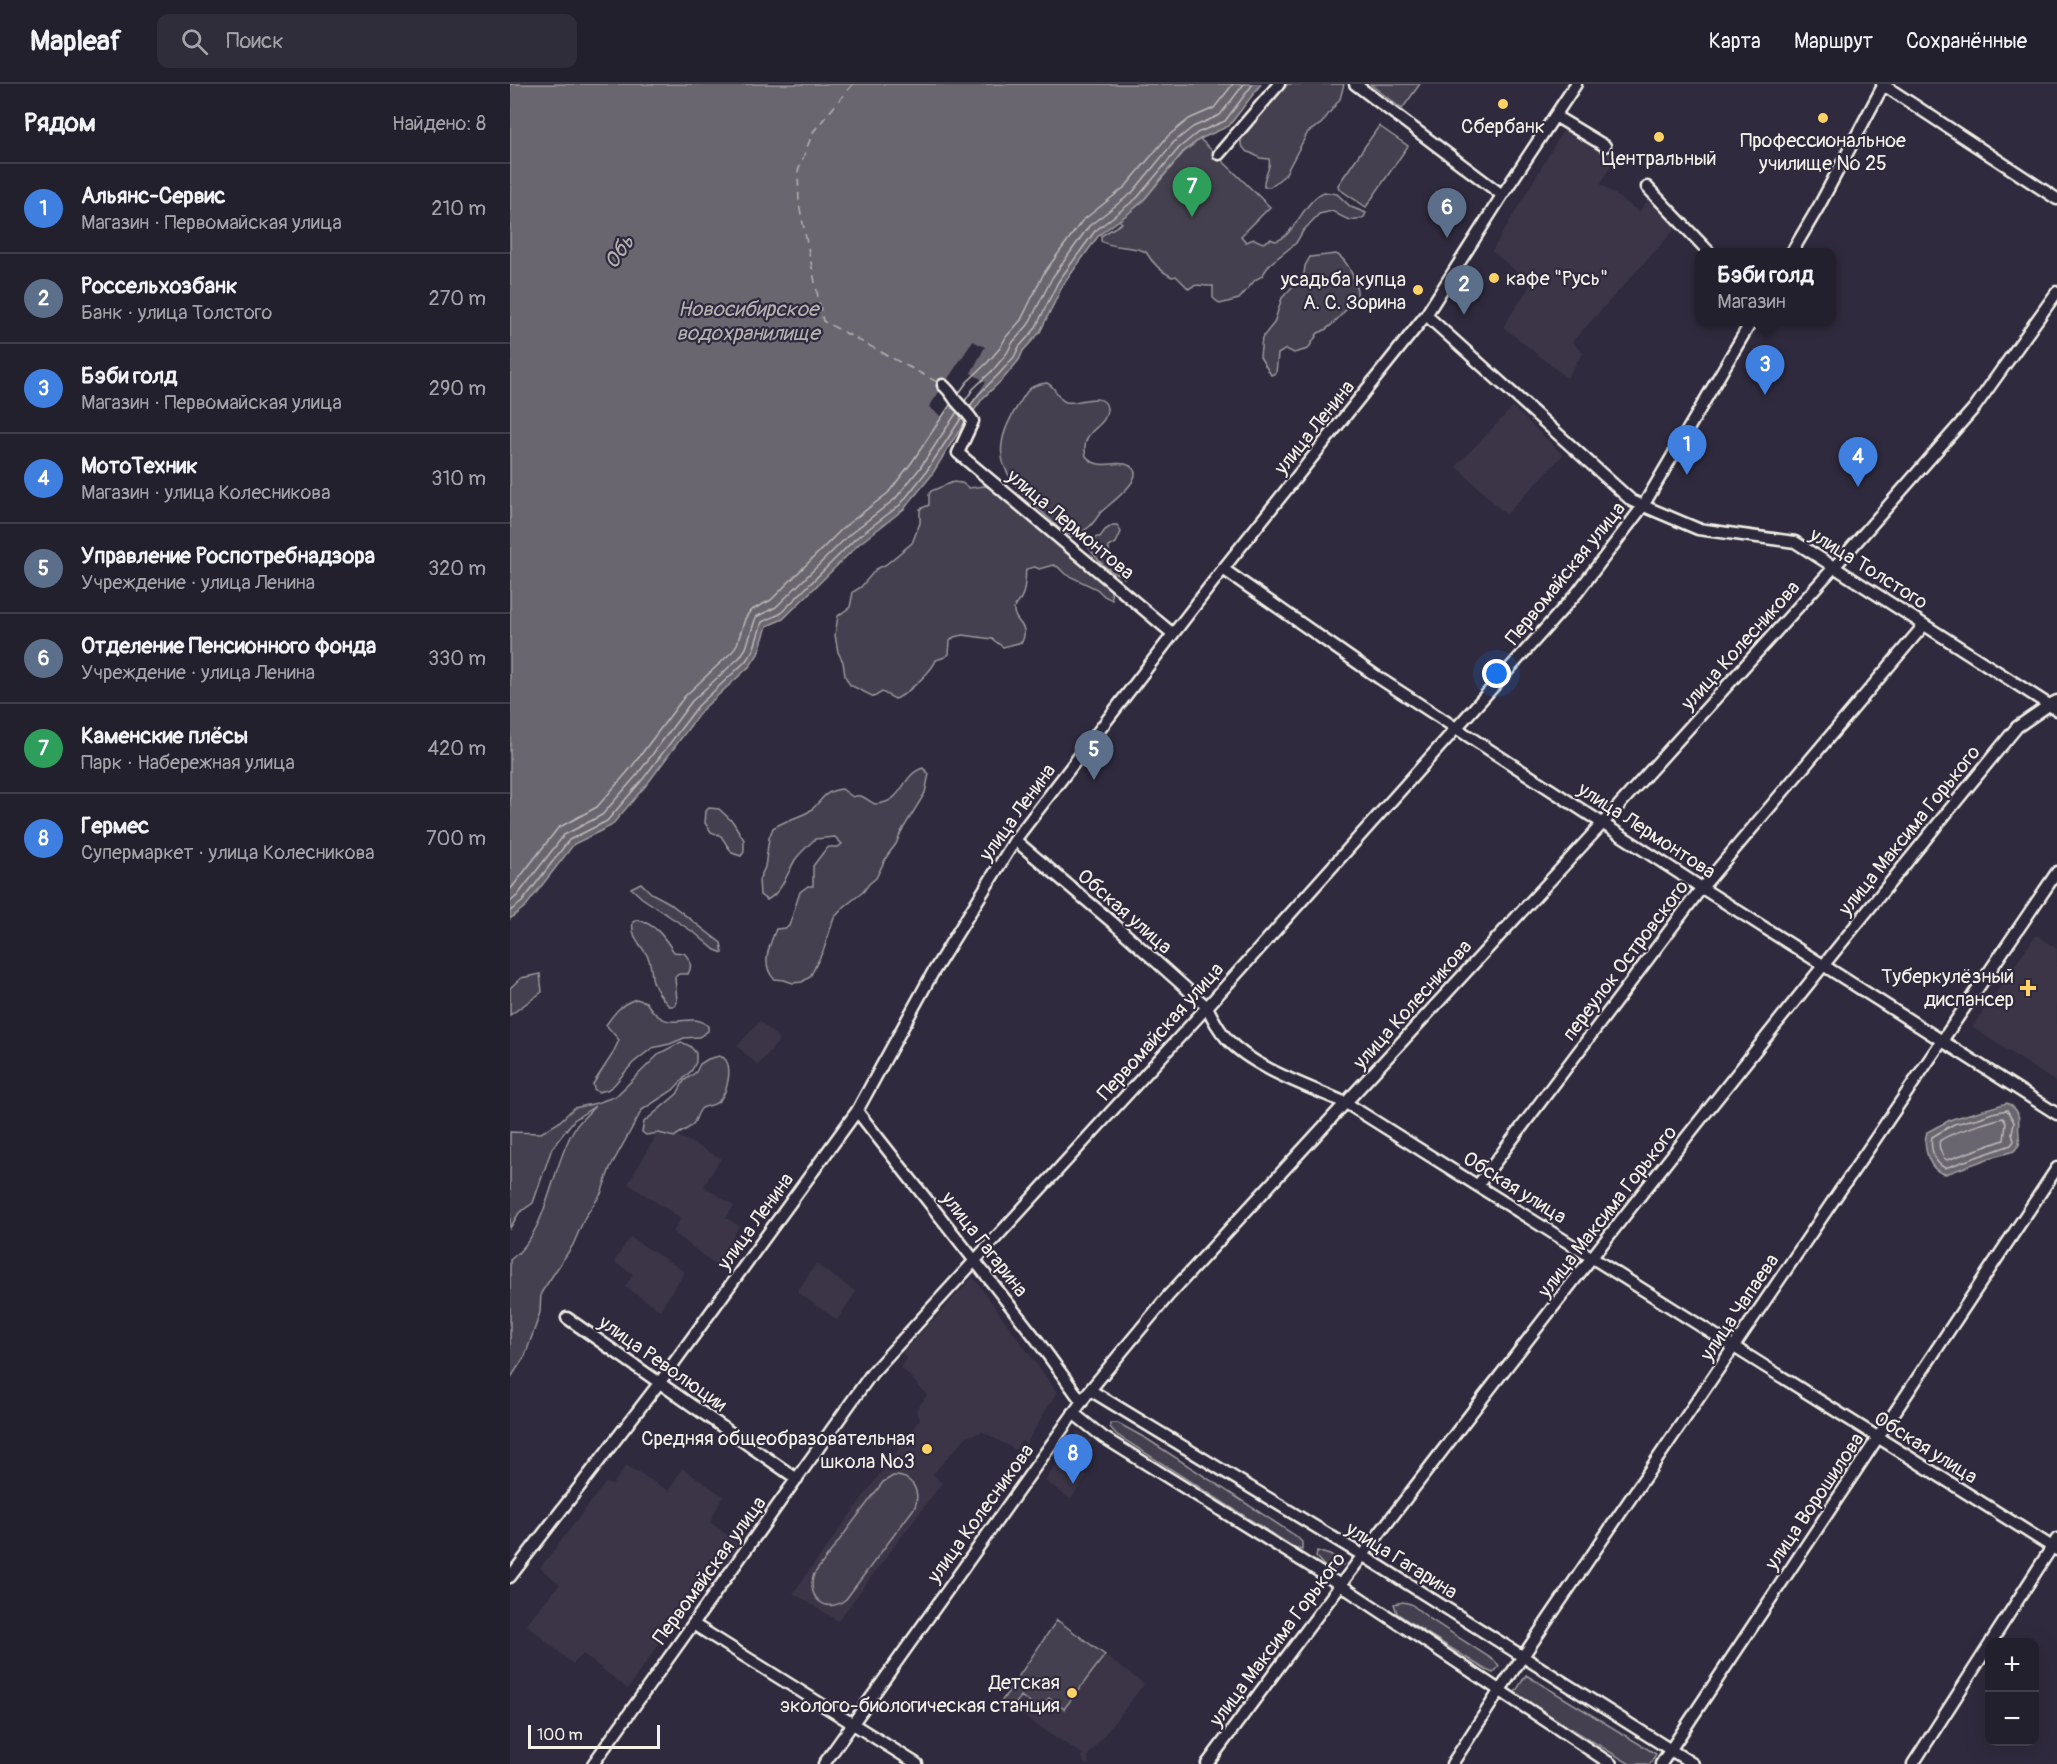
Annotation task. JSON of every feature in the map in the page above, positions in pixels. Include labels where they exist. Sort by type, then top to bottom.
[{"type":"street","points":[[1219,154],[1279,84]]},
{"type":"street","points":[[1355,84],[1502,195]]},
{"type":"street","name":"улица Ленина","points":[[510,1577],[660,1382],[857,1111],[933,974],[1015,840],[1223,569],[1426,315],[1576,84]]},
{"type":"street","points":[[1794,248],[1883,84],[2057,198]]},
{"type":"street","points":[[1555,116],[1605,146]]},
{"type":"street","points":[[1647,187],[1704,248]]},
{"type":"street","name":"улица Колесникова","points":[[824,1764],[1073,1413],[1168,1296],[1834,568],[1975,407],[2057,292]]},
{"type":"street","name":"улица Толстого","points":[[1426,315],[1632,501],[1698,528],[1795,542],[2054,705]]},
{"type":"street","name":"Первомайская улица","points":[[593,1764],[872,1373],[1207,1007],[1577,593],[1643,506],[1748,326]]},
{"type":"street","name":"улица Лермонтова","points":[[943,385],[958,404],[966,409],[973,421],[958,453],[1173,634]]},
{"type":"street","name":"улица Лермонтова","points":[[1223,569],[1379,678],[1702,888],[2057,1114]]},
{"type":"street","name":"переулок Островского","points":[[1478,1185],[1702,888],[1924,625]]},
{"type":"street","name":"улица Максима Горького","points":[[1207,1764],[1362,1555],[1822,964],[2017,727],[2054,705]]},
{"type":"street","name":"Обская улица","points":[[1015,840],[1207,1007],[1215,1023],[1228,1040],[1247,1056],[1346,1103],[1877,1438],[2055,1545]]},
{"type":"street","name":"улица Чапаева","points":[[1452,1764],[1500,1690],[2057,872]]},
{"type":"street","name":"улица Гагарина","points":[[857,1111],[1037,1340],[1082,1402]]},
{"type":"street","name":"улица Ворошилова","points":[[1661,1764],[2057,1168]]},
{"type":"street","name":"улица Революции","points":[[567,1318],[797,1479]]},
{"type":"street","name":"улица Гагарина","points":[[1090,1390],[1362,1555],[1693,1764]]},
{"type":"street","points":[[1073,1413],[1103,1437],[1340,1584],[1611,1764]]},
{"type":"street","points":[[1993,1638],[2055,1545]]},
{"type":"street","points":[[693,1624],[917,1764]]},
{"type":"street","points":[[1913,1764],[1985,1651]]},
{"type":"shaded area","points":[[1288,84],[1344,84],[1340,99],[1321,124],[1308,132],[1285,175],[1270,187],[1264,187],[1269,159],[1247,152],[1241,145],[1241,140],[1252,126],[1254,117]]},
{"type":"shaded area","points":[[1370,84],[1420,84],[1402,109]]},
{"type":"shaded area","points":[[1379,126],[1408,146],[1366,207],[1339,189],[1338,185]]},
{"type":"shaded area","points":[[1564,129],[1615,157],[1601,184],[1639,212],[1649,198],[1677,227],[1572,342],[1583,353],[1567,378],[1503,327],[1531,284],[1492,251]]},
{"type":"shaded area","points":[[1200,139],[1270,207],[1241,236],[1246,242],[1254,239],[1263,243],[1271,239],[1275,241],[1281,239],[1293,227],[1310,203],[1324,192],[1337,194],[1351,207],[1366,213],[1364,217],[1356,220],[1340,216],[1332,211],[1319,214],[1303,231],[1296,243],[1270,264],[1262,276],[1255,280],[1239,299],[1220,304],[1213,298],[1213,286],[1197,285],[1189,289],[1176,276],[1172,277],[1160,270],[1146,252],[1101,241],[1101,236],[1122,223],[1119,220],[1142,202],[1183,153]]},
{"type":"shaded area","points":[[1336,254],[1345,261],[1352,274],[1357,299],[1329,327],[1318,333],[1308,349],[1294,353],[1286,349],[1278,354],[1276,373],[1271,375],[1260,357],[1262,338],[1274,323],[1282,298],[1293,286],[1303,281],[1305,266],[1310,257]]},
{"type":"shaded area","points":[[1047,383],[1063,401],[1096,399],[1105,403],[1106,415],[1086,440],[1086,456],[1097,464],[1125,464],[1134,471],[1131,484],[1101,512],[1089,527],[1072,536],[1063,531],[1027,498],[1009,475],[1003,463],[1001,451],[1008,424],[1026,393],[1035,385]]},
{"type":"shaded area","points":[[1513,407],[1563,455],[1506,515],[1456,466]]},
{"type":"shaded area","points":[[953,482],[962,483],[969,488],[985,486],[994,489],[1012,507],[1045,529],[1058,546],[1110,586],[1112,600],[1097,589],[1065,574],[1053,565],[1039,569],[1035,567],[1026,569],[1024,592],[1015,605],[1014,611],[1024,631],[1022,642],[1003,647],[992,639],[963,635],[954,637],[950,641],[949,654],[936,660],[912,688],[895,699],[882,692],[874,697],[850,685],[845,676],[835,635],[838,616],[850,607],[853,592],[861,587],[876,569],[885,565],[912,543],[920,523],[920,509],[929,505],[931,491]]},
{"type":"shaded area","points":[[1113,525],[1117,525],[1121,532],[1116,543],[1109,547],[1109,551],[1126,574],[1124,578],[1103,565],[1089,548],[1096,537],[1100,537]]},
{"type":"shaded area","points":[[923,768],[929,774],[925,793],[876,878],[834,918],[824,949],[810,977],[802,982],[793,983],[774,979],[767,961],[769,947],[776,929],[789,926],[800,892],[808,886],[813,886],[813,866],[825,850],[842,844],[835,837],[815,839],[797,858],[780,888],[767,900],[760,895],[759,880],[765,867],[769,838],[773,828],[813,809],[825,795],[835,790],[842,789],[853,797],[862,796],[875,804],[885,802],[897,794],[910,776]]},
{"type":"shaded area","points":[[709,808],[719,809],[733,822],[744,840],[744,852],[741,856],[732,853],[721,836],[711,832],[705,823],[706,811]]},
{"type":"shaded area","points":[[641,883],[651,893],[668,902],[721,943],[723,953],[715,950],[631,888]]},
{"type":"shaded area","points":[[637,920],[654,927],[674,952],[684,953],[689,960],[691,965],[688,974],[679,974],[675,977],[677,1001],[674,1006],[666,1003],[654,984],[648,957],[633,932],[633,922]]},
{"type":"shaded area","name":"Туберкулёзный диспансер","points":[[2036,935],[2057,949],[2057,1083],[1972,1027]]},
{"type":"shaded area","points":[[540,974],[542,992],[510,1015],[510,988],[521,978]]},
{"type":"shaded area","points":[[636,999],[646,1002],[654,1013],[663,1019],[701,1021],[708,1026],[708,1031],[699,1037],[684,1038],[652,1048],[633,1063],[614,1085],[598,1092],[594,1089],[593,1084],[619,1040],[606,1025],[619,1009]]},
{"type":"shaded area","points":[[760,1021],[780,1040],[758,1065],[737,1046]]},
{"type":"shaded area","points":[[681,1042],[690,1046],[696,1053],[696,1062],[692,1070],[673,1090],[642,1110],[610,1168],[601,1194],[585,1217],[573,1245],[541,1293],[540,1312],[525,1356],[510,1379],[510,1260],[533,1234],[541,1218],[565,1147],[580,1121],[595,1106],[574,1120],[552,1148],[533,1203],[519,1213],[510,1228],[510,1132],[541,1133],[558,1123],[574,1108],[616,1096],[660,1053]]},
{"type":"shaded area","points":[[719,1056],[727,1062],[729,1073],[725,1092],[719,1101],[702,1108],[693,1124],[674,1137],[659,1133],[646,1135],[642,1132],[644,1122],[677,1094],[684,1081],[696,1072],[700,1064]]},
{"type":"shaded area","points":[[661,1127],[721,1158],[704,1186],[734,1206],[726,1218],[739,1226],[726,1248],[734,1254],[722,1270],[673,1232],[681,1218],[628,1184]]},
{"type":"shaded area","points":[[630,1237],[685,1272],[660,1310],[625,1287],[633,1274],[614,1262]]},
{"type":"shaded area","points":[[816,1264],[856,1292],[837,1320],[797,1292]]},
{"type":"shaded area","name":"Средняя общеобразовательная школа №3","points":[[973,1277],[1057,1392],[1026,1444],[1021,1441],[1016,1450],[983,1432],[967,1436],[933,1474],[942,1483],[838,1621],[793,1593],[920,1419],[916,1410],[927,1395],[901,1367],[907,1359],[902,1353]]},
{"type":"shaded area","points":[[1110,1423],[1118,1423],[1147,1439],[1296,1536],[1302,1542],[1302,1550],[1295,1548],[1117,1435],[1110,1427]]},
{"type":"shaded area","points":[[1078,1431],[1092,1441],[1074,1467],[1087,1476],[1071,1499],[1045,1481]]},
{"type":"shaded area","points":[[626,1465],[669,1491],[682,1468],[723,1496],[710,1522],[739,1544],[725,1565],[716,1559],[628,1689],[583,1654],[573,1664],[526,1624],[560,1584],[540,1568],[606,1482],[612,1486]]},
{"type":"shaded area","points":[[893,1476],[905,1478],[913,1485],[917,1495],[915,1507],[846,1599],[832,1606],[825,1605],[815,1596],[812,1582],[814,1574],[883,1482]]},
{"type":"shaded area","points":[[1317,1551],[1339,1558],[1343,1565],[1335,1569],[1327,1569],[1316,1557]]},
{"type":"shaded area","points":[[1403,1602],[1411,1604],[1495,1661],[1499,1667],[1493,1673],[1486,1670],[1414,1625],[1397,1613],[1394,1604]]},
{"type":"shaded area","name":"Детская эколого-биологическая станция","points":[[1057,1620],[1144,1684],[1088,1756],[1089,1764],[1084,1764],[1082,1754],[1001,1702]]},
{"type":"shaded area","points":[[1057,1620],[1105,1655],[1064,1709],[1049,1698],[1039,1710],[1021,1696],[1012,1709],[1001,1702]]},
{"type":"shaded area","points":[[1526,1675],[1656,1754],[1650,1764],[1630,1764],[1514,1694]]},
{"type":"water","name":"Новосибирское водохранилище","points":[[510,84],[1261,84],[1229,126],[1200,139],[1183,152],[1142,202],[1099,235],[1063,285],[1040,332],[1004,378],[983,398],[931,476],[904,509],[859,544],[783,619],[767,626],[758,654],[750,666],[702,710],[648,783],[611,826],[574,844],[526,906],[510,919]]},
{"type":"water","points":[[2007,1103],[2016,1110],[2019,1117],[2019,1145],[2014,1151],[1946,1174],[1935,1169],[1926,1151],[1927,1132],[1952,1119]]},
{"type":"pier","points":[[973,341],[985,347],[971,373],[986,382],[967,409],[952,403],[942,417],[929,407]]},
{"type":"ferry route","points":[[853,84],[813,132],[798,171],[799,204],[823,321],[939,383]]},
{"type":"place","name":"Сбербанк","points":[[1503,104]]},
{"type":"place","name":"Профессиональное училище № 25","points":[[1823,118]]},
{"type":"place","name":"Центральный","points":[[1659,137]]},
{"type":"place","name":"Каменские плёсы","points":[[1192,217]]},
{"type":"place","name":"Отделение Пенсионного фонда","points":[[1447,238]]},
{"type":"place","name":"кафе \"Русь\"","points":[[1494,278]]},
{"type":"place","name":"усадьба купца А. С. Зорина","points":[[1418,290]]},
{"type":"place","name":"Россельхозбанк","points":[[1464,315]]},
{"type":"place","name":"Бэби голд","points":[[1765,395]]},
{"type":"place","name":"Альянс-Сервис","points":[[1687,475]]},
{"type":"place","name":"МотоТехник","points":[[1858,487]]},
{"type":"place","name":"Управление Роспотребнадзора","points":[[1094,780]]},
{"type":"place","name":"Туберкулёзный диспансер","points":[[2028,988]]},
{"type":"place","name":"Средняя общеобразовательная школа №3","points":[[927,1449]]},
{"type":"place","name":"Гермес","points":[[1073,1484]]},
{"type":"place","name":"Детская эколого-биологическая станция","points":[[1072,1693]]},
{"type":"water label","name":"Обь","points":[[619,252]]}]
